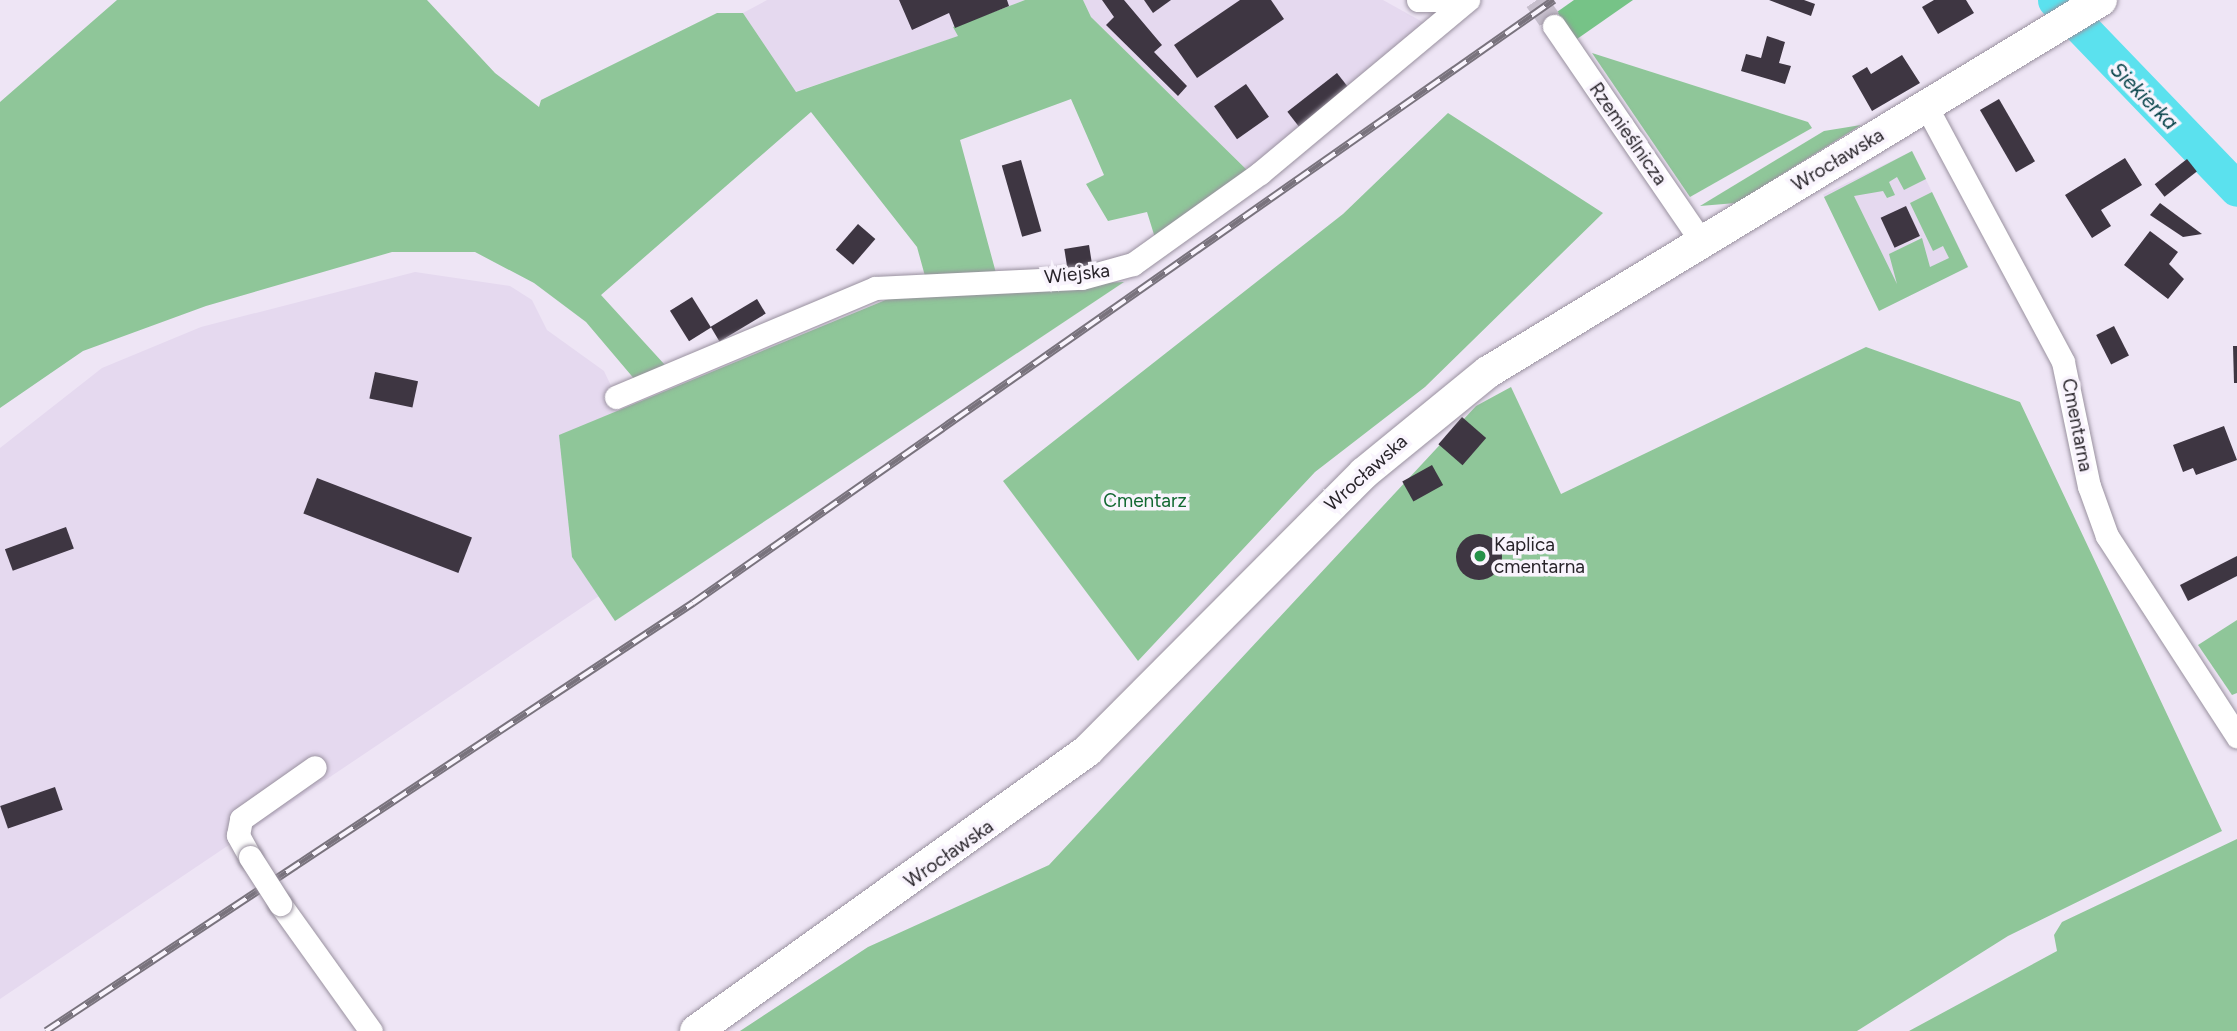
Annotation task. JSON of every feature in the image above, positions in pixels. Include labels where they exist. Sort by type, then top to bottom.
[{"type":"main road","name":"Wrocławska","points":[[696,1031],[1088,750],[1316,519],[1415,429],[1488,372],[2094,4]]},
{"type":"street","points":[[1418,0],[1458,0]]},
{"type":"street","name":"Wiejska","points":[[616,397],[875,288],[1082,278],[1133,264],[1260,173],[1468,0]]},
{"type":"street","name":"Rzemieślnicza","points":[[1553,26],[1702,242]]},
{"type":"street","name":"Cmentarna","points":[[1926,106],[2063,362],[2089,486],[2107,536],[2237,736]]},
{"type":"street","points":[[315,766],[241,819],[238,835],[280,904],[371,1031]]},
{"type":"shaded area","points":[[767,0],[1025,0],[954,27],[959,36],[795,92],[743,13]]},
{"type":"shaded area","points":[[1083,0],[1383,0],[1428,25],[1250,173],[1091,17]]},
{"type":"shaded area","points":[[1912,151],[1969,267],[1880,310],[1823,194]]},
{"type":"shaded area","points":[[415,272],[510,286],[532,300],[547,330],[604,371],[620,405],[572,557],[599,596],[0,999],[0,448],[102,368],[201,327]]},
{"type":"green space","points":[[117,0],[427,0],[495,73],[539,107],[541,100],[717,13],[743,13],[796,92],[958,36],[953,27],[1025,0],[1083,0],[1091,17],[1250,173],[1156,241],[1147,212],[1108,221],[1086,184],[1104,175],[1071,99],[960,140],[996,273],[925,276],[917,247],[811,112],[601,295],[665,365],[636,381],[586,322],[534,283],[475,252],[392,252],[206,306],[83,351],[0,408],[0,102]]},
{"type":"green space","points":[[1574,0],[1633,0],[1577,39],[1557,12]]},
{"type":"green space","points":[[1592,53],[1808,122],[1812,128],[1690,197]]},
{"type":"green space","name":"Cmentarz","points":[[1448,113],[1603,213],[1425,387],[1315,472],[1138,661],[1003,481],[1343,214]]},
{"type":"green space","points":[[1861,125],[1736,203],[1700,206],[1824,131]]},
{"type":"green space","points":[[1912,151],[1926,179],[1904,190],[1897,177],[1889,182],[1895,195],[1887,198],[1883,191],[1854,196],[1897,284],[1889,254],[1922,238],[1930,267],[1949,258],[1943,246],[1933,251],[1910,203],[1932,192],[1968,267],[1879,311],[1824,197]]},
{"type":"green space","points":[[1124,282],[615,621],[572,557],[559,435],[905,292]]},
{"type":"green space","points":[[1866,347],[2020,402],[2222,831],[2008,936],[1857,1031],[740,1031],[868,947],[1049,865],[1476,406],[1511,387],[1561,494]]},
{"type":"green space","points":[[2237,620],[2237,693],[2232,695],[2198,645]]},
{"type":"green space","points":[[2237,839],[2237,1031],[1909,1031],[2057,951],[2054,935],[2062,922]]},
{"type":"building","points":[[899,0],[1007,0],[1009,6],[955,28],[949,13],[912,30]]},
{"type":"building","points":[[1102,0],[1124,0],[1162,45],[1154,52],[1187,86],[1178,96],[1106,25],[1114,17]]},
{"type":"building","points":[[1144,0],[1171,0],[1153,13]]},
{"type":"building","points":[[1240,0],[1271,0],[1284,19],[1197,78],[1174,45]]},
{"type":"building","points":[[1769,0],[1804,0],[1815,4],[1811,16]]},
{"type":"building","points":[[1934,0],[1966,0],[1974,13],[1938,34],[1922,7]]},
{"type":"building","points":[[1767,36],[1785,42],[1779,63],[1791,66],[1785,84],[1741,71],[1746,54],[1761,58]]},
{"type":"building","points":[[1902,55],[1920,83],[1872,111],[1852,76],[1867,67],[1871,74]]},
{"type":"building","points":[[1337,73],[1351,91],[1302,130],[1287,112]]},
{"type":"building","points":[[1246,84],[1269,117],[1237,139],[1214,106]]},
{"type":"building","points":[[1999,99],[2035,161],[2016,172],[1980,110]]},
{"type":"building","points":[[2125,158],[2142,185],[2101,210],[2111,226],[2092,238],[2065,195]]},
{"type":"building","points":[[2187,159],[2197,172],[2165,197],[2155,184]]},
{"type":"building","points":[[1021,160],[1041,231],[1022,237],[1002,166]]},
{"type":"building","points":[[2160,203],[2202,234],[2183,237],[2150,215]]},
{"type":"building","points":[[1906,206],[1920,236],[1895,248],[1881,218]]},
{"type":"building","points":[[858,224],[875,239],[853,265],[836,250]]},
{"type":"building","points":[[2150,231],[2178,252],[2169,264],[2184,279],[2168,299],[2124,265]]},
{"type":"building","points":[[1089,245],[1093,270],[1068,274],[1064,249]]},
{"type":"building","points":[[692,297],[711,328],[689,341],[670,311]]},
{"type":"building","points":[[757,299],[766,314],[719,341],[711,327]]},
{"type":"building","points":[[2114,326],[2129,355],[2111,364],[2096,335]]},
{"type":"building","points":[[2233,346],[2237,346],[2237,383],[2234,383]]},
{"type":"building","points":[[375,372],[418,381],[412,408],[369,398]]},
{"type":"building","points":[[1462,417],[1486,438],[1463,465],[1438,444]]},
{"type":"building","points":[[2224,426],[2237,460],[2196,475],[2193,468],[2183,472],[2173,445]]},
{"type":"building","points":[[1432,465],[1443,485],[1413,502],[1402,481]]},
{"type":"building","points":[[317,478],[472,537],[458,573],[303,513]]},
{"type":"building","points":[[66,527],[74,549],[13,571],[5,549]]},
{"type":"building","name":"Kaplica cmentarna","points":[[1479,534],[1496,540],[1502,557],[1496,574],[1479,580],[1462,574],[1456,557],[1462,540]]},
{"type":"building","points":[[2237,556],[2237,576],[2188,601],[2180,585]]},
{"type":"building","points":[[55,787],[63,810],[8,829],[0,806]]},
{"type":"waterway","name":"Siekierka","points":[[2055,0],[2237,189]]},
{"type":"tunnel","points":[[1536,0],[1554,26]]},
{"type":"railway","points":[[46,1031],[693,603],[1554,0]]},
{"type":"place","name":"Kaplica cmentarna","points":[[1480,556]]}]
